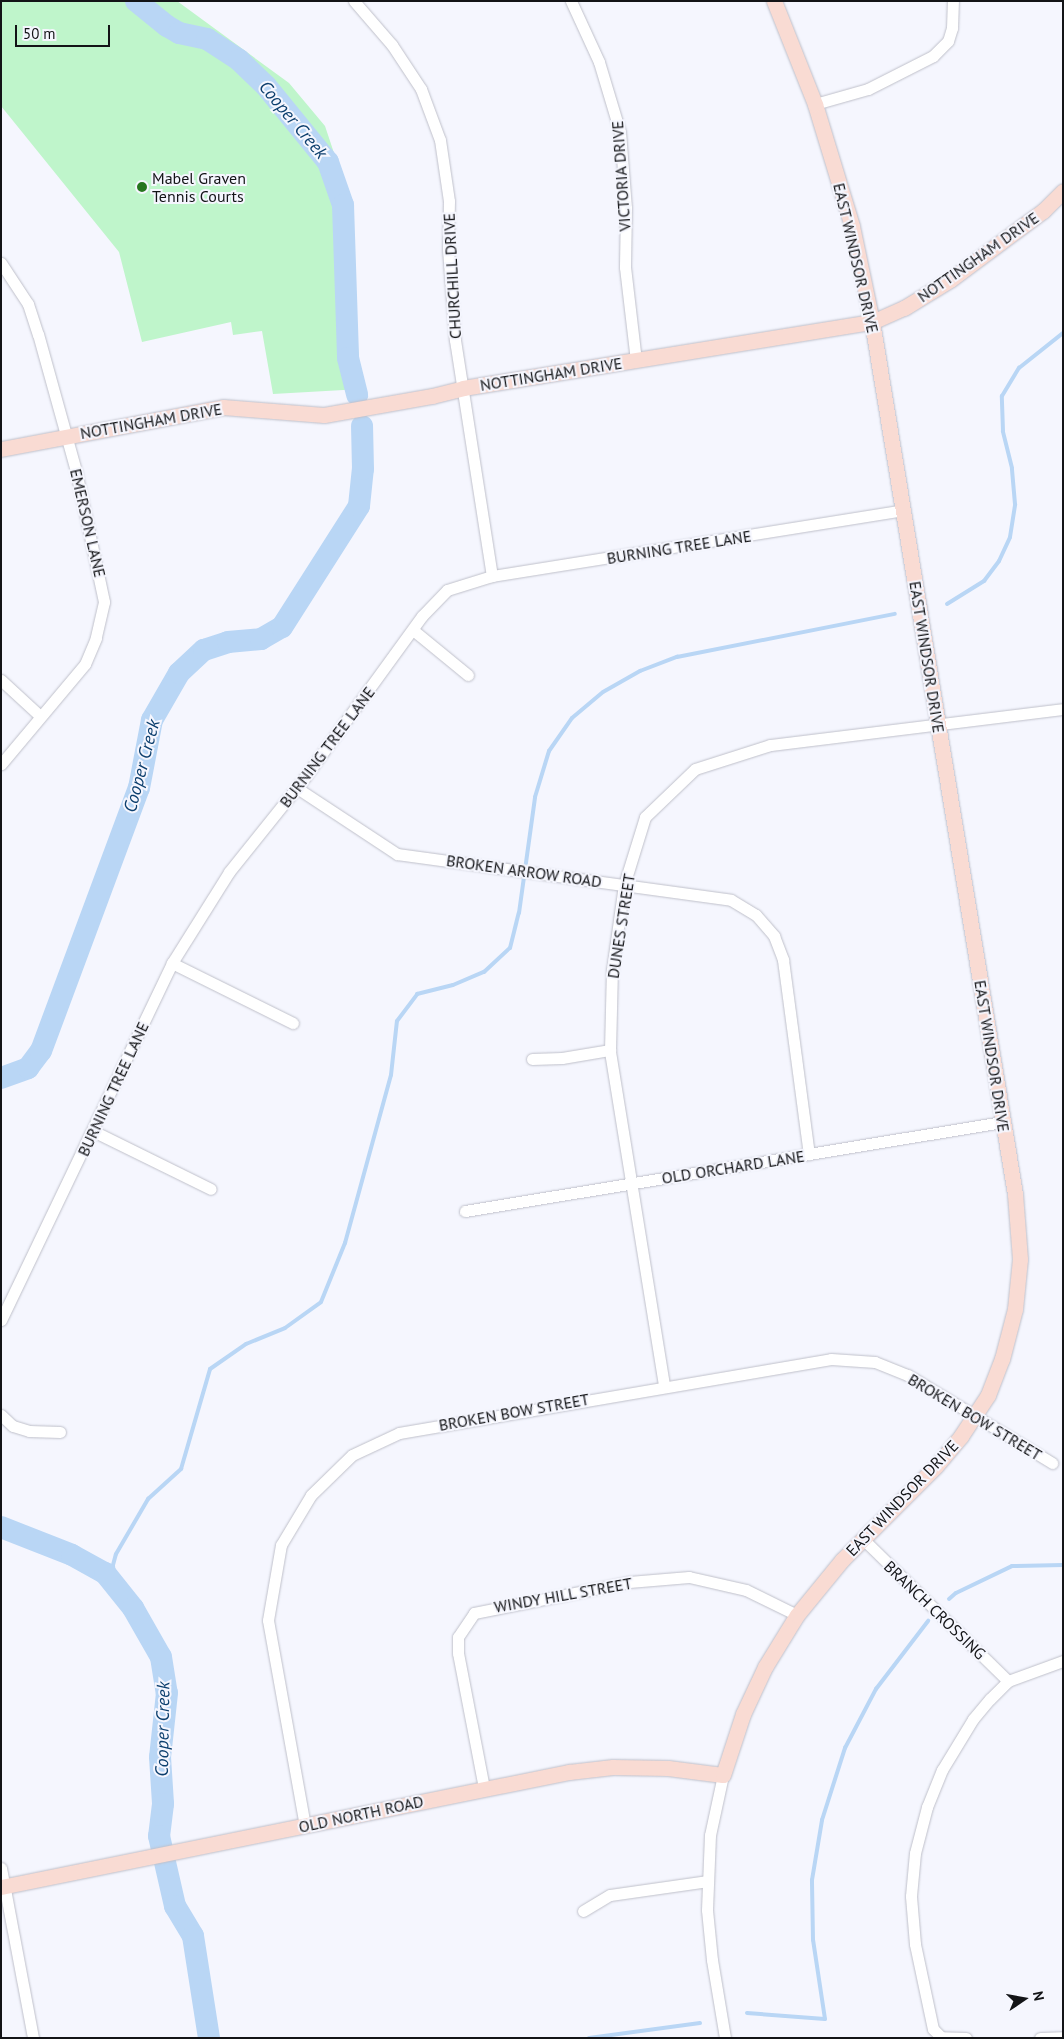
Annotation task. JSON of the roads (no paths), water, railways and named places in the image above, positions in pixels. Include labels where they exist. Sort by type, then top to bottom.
[{"type":"street","name":"CHURCHILL DRIVE","points":[[354,1],[392,44],[421,89],[440,140],[449,201],[450,301],[492,576]]},
{"type":"street","name":"VICTORIA DRIVE","points":[[571,1],[599,62],[620,132],[626,208],[625,267],[636,360]]},
{"type":"street","name":"EAST WINDSOR DRIVE","points":[[725,2038],[712,1960],[708,1881],[710,1835],[723,1776],[743,1714],[765,1667],[797,1615],[820,1585],[936,1466],[975,1416],[1002,1359],[1015,1309],[1019,1269],[1018,1219],[872,322],[852,226],[816,104],[774,1]]},
{"type":"street","points":[[816,104],[868,89],[933,56],[948,41],[952,28],[953,1]]},
{"type":"street","name":"NOTTINGHAM DRIVE","points":[[1,449],[223,407],[324,414],[432,396],[463,388],[872,322],[904,308],[950,280],[1043,211],[1063,191]]},
{"type":"street","name":"EMERSON LANE","points":[[1,263],[28,304],[66,436],[104,602],[96,638],[85,664],[39,715],[1,764]]},
{"type":"street","name":"BURNING TREE LANE","points":[[1,1320],[172,963],[229,872],[297,788],[413,630],[447,590],[492,576],[903,510]]},
{"type":"street","points":[[413,630],[468,675]]},
{"type":"street","points":[[1,680],[39,715]]},
{"type":"street","name":"DUNES STREET","points":[[664,1385],[630,1184],[610,1050],[612,970],[624,885],[645,817],[695,768],[770,745],[1063,709]]},
{"type":"street","name":"BROKEN ARROW ROAD","points":[[297,788],[397,854],[731,900],[756,914],[774,936],[783,960],[810,1154]]},
{"type":"street","points":[[172,963],[293,1023]]},
{"type":"street","points":[[532,1059],[562,1058],[610,1050]]},
{"type":"street","name":"OLD ORCHARD LANE","points":[[464,1211],[1002,1122]]},
{"type":"street","points":[[93,1131],[212,1189]]},
{"type":"street","name":"BROKEN BOW STREET","points":[[305,1826],[268,1620],[281,1545],[311,1495],[352,1455],[399,1433],[664,1385],[831,1359],[875,1362],[908,1375],[1052,1463]]},
{"type":"street","points":[[1,1415],[13,1426],[30,1431],[60,1432]]},
{"type":"street","name":"BRANCH CROSSING","points":[[863,1539],[1008,1682]]},
{"type":"street","name":"WINDY HILL STREET","points":[[484,1788],[458,1654],[458,1637],[474,1613],[629,1582],[689,1577],[746,1590],[797,1615]]},
{"type":"street","points":[[966,2038],[941,2037],[933,2030],[928,2016],[915,1944],[911,1896],[915,1854],[926,1807],[942,1770],[973,1719],[1008,1682],[1063,1660]]},
{"type":"street","name":"OLD NORTH ROAD","points":[[3,1887],[569,1772],[613,1767],[688,1769],[723,1776]]},
{"type":"street","points":[[1,1868],[3,1887],[33,2038]]},
{"type":"street","points":[[583,1911],[610,1895],[708,1881]]},
{"type":"street","points":[[1040,2038],[1063,2037]]},
{"type":"waterway","name":"Cooper Creek","points":[[136,1],[167,26],[179,33],[207,39],[239,60],[266,86],[328,162],[343,205],[348,358],[357,395]]},
{"type":"waterway","points":[[947,604],[984,581],[999,561],[1010,537],[1015,504],[1012,468],[1003,431],[1002,396],[1019,368],[1063,333]]},
{"type":"waterway","name":"Cooper Creek","points":[[1,1078],[28,1068],[41,1051],[139,788],[152,720],[179,673],[204,650],[228,642],[261,639],[282,627],[359,506],[363,469],[362,426]]},
{"type":"waterway","points":[[115,1582],[113,1565],[116,1554],[148,1499],[181,1469],[210,1369],[246,1344],[285,1328],[321,1302],[345,1243],[391,1075],[397,1021],[417,994],[453,985],[484,972],[510,948],[519,913],[535,797],[549,751],[572,718],[603,692],[640,671],[677,657],[895,614]]},
{"type":"waterway","name":"Cooper Creek","points":[[1,1527],[72,1555],[105,1573],[133,1608],[161,1657],[167,1693],[160,1757],[163,1804],[159,1836],[175,1906],[193,1936],[209,2038]]},
{"type":"waterway","points":[[949,1599],[956,1593],[1012,1566],[1063,1565]]},
{"type":"waterway","points":[[747,2013],[825,2019],[813,1940],[812,1880],[822,1820],[845,1748],[876,1689],[928,1621]]},
{"type":"waterway","points":[[589,2038],[700,2023]]},
{"type":"place","name":"Mabel Graven Tennis Courts","points":[[142,187]]}]
